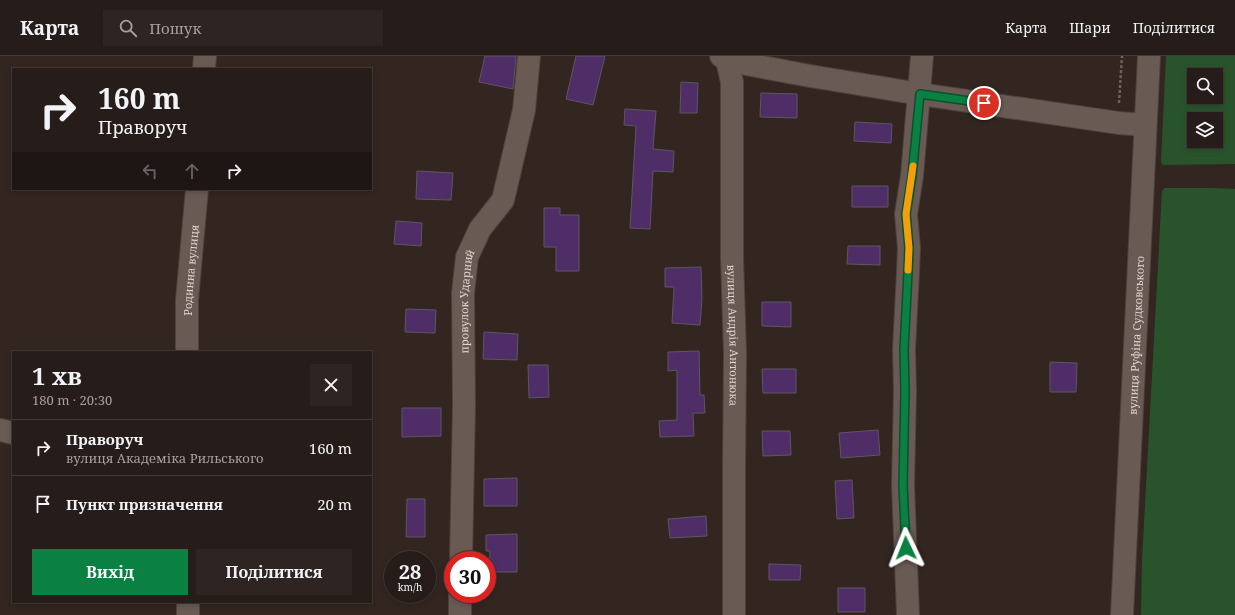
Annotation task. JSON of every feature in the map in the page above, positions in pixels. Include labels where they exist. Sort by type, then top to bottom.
[{"type":"street","points":[[204,68],[205,56]]},
{"type":"street","name":"провулок Ударний","points":[[461,551],[464,405],[463,293],[466,264],[467,257],[480,228],[503,200],[524,110],[529,56]]},
{"type":"street","points":[[908,615],[903,485],[905,391],[904,350],[909,248],[906,214],[912,176],[922,56]]},
{"type":"street","name":"вулиця Руфіна Судковського","points":[[1122,615],[1148,56]]},
{"type":"street","points":[[724,57],[741,63],[920,94],[1118,123],[1145,124]]},
{"type":"street","name":"вулиця Андрія Антонюка","points":[[724,57],[732,82],[732,258],[735,353],[734,615]]},
{"type":"street","name":"Родинна вулиця","points":[[187,351],[187,300],[197,190]]},
{"type":"street","points":[[0,430],[12,433]]},
{"type":"street","points":[[188,603],[188,615]]},
{"type":"street","points":[[460,603],[460,615]]},
{"type":"path","points":[[1118,123],[1122,56]]},
{"type":"green space","points":[[1166,56],[1235,56],[1235,164],[1163,165],[1161,162]]},
{"type":"green space","points":[[1165,188],[1235,189],[1235,615],[1141,615],[1142,561],[1162,191]]},
{"type":"building","points":[[485,56],[516,56],[513,89],[479,82]]},
{"type":"building","points":[[576,56],[605,56],[593,105],[566,99]]},
{"type":"building","points":[[681,82],[698,83],[697,113],[680,113]]},
{"type":"building","points":[[761,93],[797,94],[797,118],[760,117]]},
{"type":"building","points":[[625,109],[656,111],[653,149],[674,151],[673,172],[653,171],[650,229],[630,228],[636,126],[624,125]]},
{"type":"building","points":[[855,122],[892,124],[891,143],[854,141]]},
{"type":"building","points":[[417,171],[453,173],[451,200],[416,199]]},
{"type":"building","points":[[852,186],[888,186],[888,207],[852,207]]},
{"type":"building","points":[[544,208],[560,208],[560,215],[579,215],[579,271],[556,271],[556,247],[544,247]]},
{"type":"building","points":[[396,221],[422,223],[421,246],[394,244]]},
{"type":"building","points":[[848,246],[880,246],[880,265],[847,264]]},
{"type":"building","points":[[701,267],[702,299],[700,325],[672,323],[674,287],[665,287],[665,268]]},
{"type":"building","points":[[762,302],[791,302],[791,327],[762,326]]},
{"type":"building","points":[[406,309],[436,310],[435,333],[405,332]]},
{"type":"building","points":[[484,332],[518,334],[517,360],[483,359]]},
{"type":"building","points":[[699,351],[700,395],[704,395],[705,413],[693,413],[694,436],[660,437],[659,421],[677,420],[677,370],[668,371],[668,352]]},
{"type":"building","points":[[1050,362],[1077,363],[1076,392],[1050,392]]},
{"type":"building","points":[[528,365],[548,365],[549,397],[529,398]]},
{"type":"building","points":[[762,369],[796,369],[796,393],[763,393]]},
{"type":"building","points":[[402,408],[441,408],[441,436],[402,437]]},
{"type":"building","points":[[878,430],[880,455],[841,458],[839,433]]},
{"type":"building","points":[[762,431],[790,431],[791,455],[763,456]]},
{"type":"building","points":[[517,478],[517,506],[484,506],[484,479]]},
{"type":"building","points":[[852,480],[854,518],[837,519],[835,481]]},
{"type":"building","points":[[407,499],[425,499],[425,537],[406,537]]},
{"type":"building","points":[[706,516],[707,536],[670,538],[668,519]]},
{"type":"building","points":[[517,534],[517,572],[496,572],[496,551],[486,551],[486,535]]},
{"type":"building","points":[[769,564],[801,565],[800,580],[769,580]]},
{"type":"building","points":[[838,588],[865,588],[865,612],[838,612]]},
{"type":"slow traffic","points":[[908,270],[909,248],[906,214],[913,166]]},
{"type":"route","points":[[906,548],[903,485],[905,391],[904,350],[908,295],[909,248],[906,214],[912,176],[920,94],[984,103]]}]
